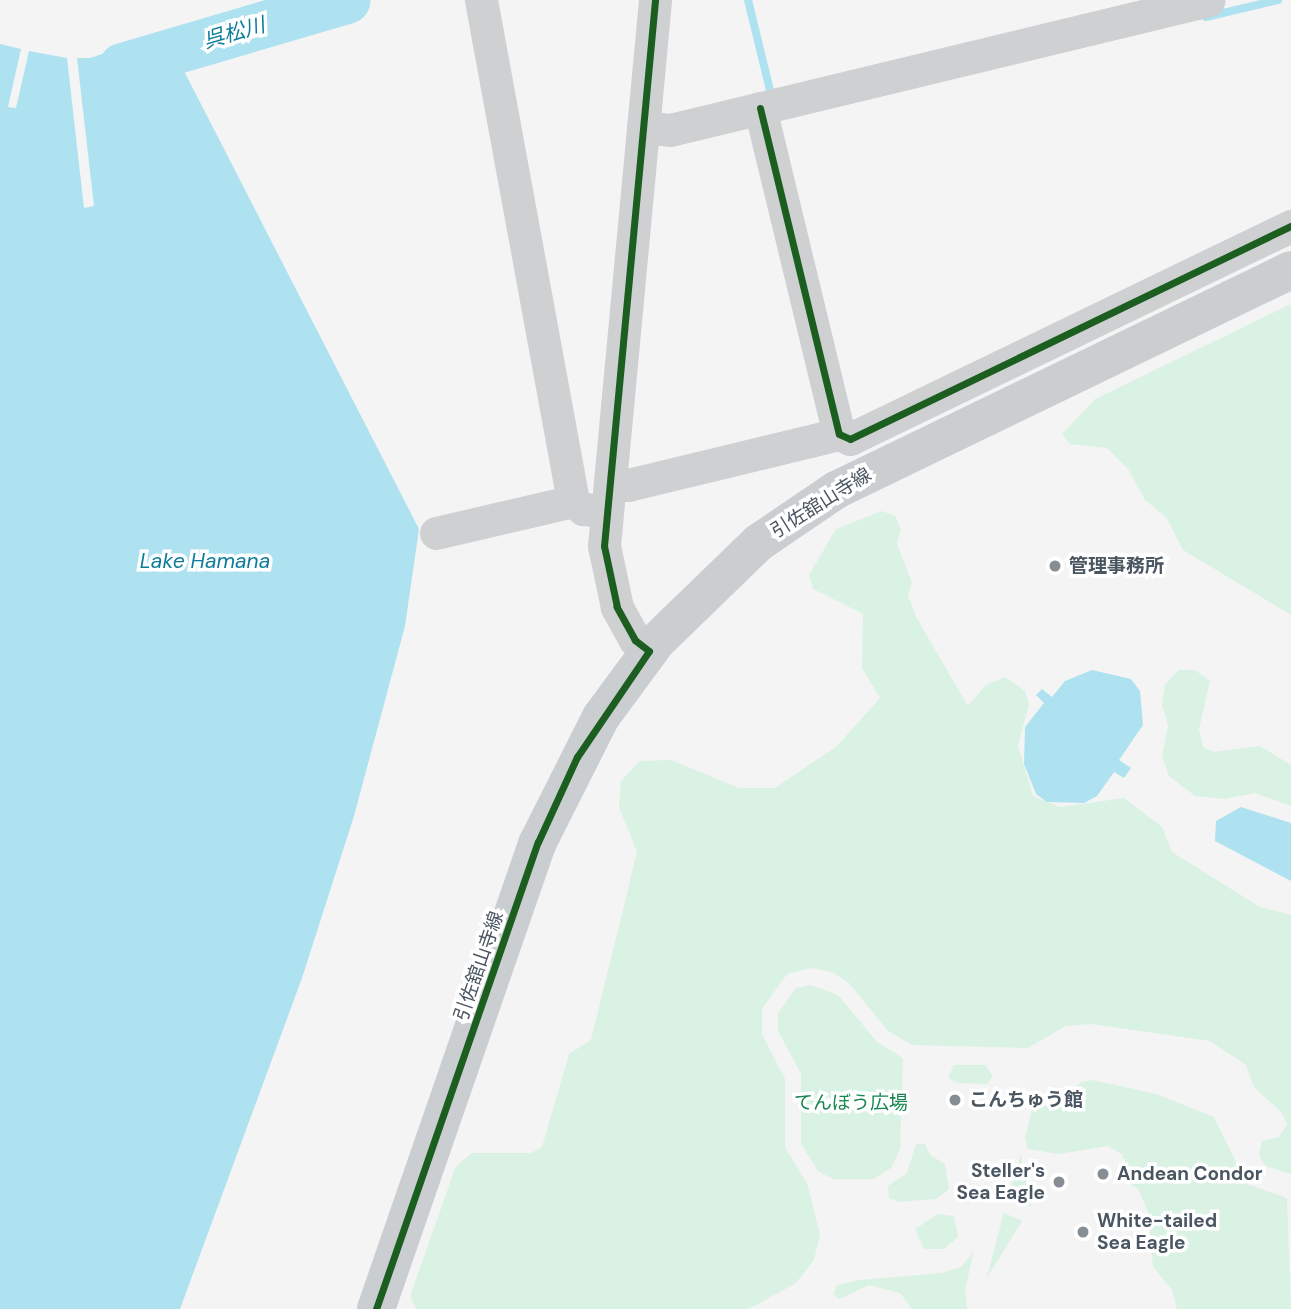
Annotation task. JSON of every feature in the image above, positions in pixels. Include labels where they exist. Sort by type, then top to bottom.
[{"type":"main road","name":"引佐舘山寺線","points":[[376,1309],[538,842],[577,757],[649,651],[722,574],[836,491],[1291,270]]},
{"type":"street","points":[[481,0],[573,500],[583,509],[628,485],[839,434],[850,439],[1291,226]]},
{"type":"street","points":[[649,651],[635,640],[611,592],[605,561],[654,0]]},
{"type":"street","points":[[643,127],[670,130],[1209,0]]},
{"type":"street","points":[[760,108],[839,434]]},
{"type":"street","points":[[436,533],[573,500]]},
{"type":"green space","points":[[1291,304],[1291,615],[1183,550],[1166,517],[1145,500],[1128,469],[1107,448],[1070,444],[1062,434],[1095,399]]},
{"type":"green space","points":[[882,511],[895,516],[901,529],[897,544],[912,583],[908,595],[916,617],[968,706],[986,685],[1005,677],[1025,691],[1029,704],[1018,746],[1033,796],[1060,807],[1124,798],[1162,827],[1172,852],[1260,907],[1291,915],[1291,1174],[1265,1166],[1259,1154],[1262,1141],[1279,1137],[1287,1124],[1282,1113],[1254,1087],[1246,1065],[1210,1041],[1091,1024],[1066,1026],[1028,1048],[912,1045],[888,1031],[849,983],[832,972],[811,968],[787,974],[762,1009],[762,1034],[785,1079],[785,1147],[807,1183],[820,1235],[814,1260],[796,1283],[749,1309],[416,1309],[410,1296],[456,1166],[472,1153],[531,1153],[542,1147],[569,1054],[591,1040],[637,852],[619,807],[621,781],[640,761],[671,760],[739,788],[775,788],[837,746],[880,698],[862,668],[863,614],[813,589],[809,575],[836,529]]},
{"type":"green space","points":[[1179,670],[1195,670],[1210,681],[1199,729],[1203,747],[1214,752],[1260,746],[1291,765],[1291,806],[1255,793],[1224,799],[1195,796],[1169,776],[1162,756],[1168,726],[1162,704],[1165,684]]},
{"type":"green space","name":"てんぼう広場","points":[[811,985],[838,995],[877,1042],[903,1058],[900,1149],[891,1168],[874,1179],[833,1179],[818,1171],[801,1144],[801,1074],[778,1031],[778,1013],[796,988]]},
{"type":"green space","points":[[954,1065],[985,1065],[993,1076],[987,1084],[957,1083],[948,1077]]},
{"type":"green space","points":[[1093,1080],[1156,1094],[1214,1117],[1247,1184],[1287,1198],[1291,1309],[1177,1309],[1172,1290],[1153,1267],[1148,1211],[1138,1189],[1126,1181],[1122,1154],[1108,1146],[1059,1154],[1028,1149],[1025,1137],[1032,1109],[1065,1099],[1081,1082]]},
{"type":"green space","points":[[916,1144],[925,1144],[930,1155],[945,1164],[949,1189],[936,1199],[898,1202],[889,1198],[888,1186],[907,1173]]},
{"type":"green space","points":[[1021,1155],[1031,1207],[1008,1197]]},
{"type":"green space","points":[[1004,1213],[1022,1221],[987,1276]]},
{"type":"green space","points":[[938,1214],[954,1216],[958,1237],[944,1249],[924,1249],[915,1229]]},
{"type":"green space","points":[[974,1251],[965,1289],[967,1309],[912,1309],[900,1293],[869,1285],[839,1299],[833,1294],[837,1285],[859,1280],[942,1273],[961,1267]]},
{"type":"water","name":"Lake Hamana","points":[[165,34],[419,529],[405,626],[354,816],[302,978],[180,1309],[0,1309],[0,44],[21,49],[8,107],[16,108],[29,51],[67,58],[84,208],[94,206],[77,58],[90,58]]},
{"type":"water","points":[[1092,670],[1131,679],[1140,691],[1143,725],[1119,760],[1131,768],[1124,778],[1114,772],[1097,796],[1084,803],[1047,802],[1036,794],[1024,764],[1025,727],[1044,703],[1036,695],[1042,689],[1052,697],[1065,681]]},
{"type":"water","points":[[1241,807],[1291,823],[1291,881],[1215,841],[1216,821]]},
{"type":"waterway","name":"呉松川","points":[[124,77],[122,66],[346,0]]},
{"type":"waterway","points":[[748,0],[770,90]]},
{"type":"waterway","points":[[1206,17],[1278,0]]},
{"type":"cycle path","points":[[376,1309],[538,842],[577,757],[649,651],[635,640],[617,607],[604,546],[655,0]]},
{"type":"cycle path","points":[[760,108],[839,434],[850,439],[1291,226]]},
{"type":"place","name":"管理事務所","points":[[1055,566]]},
{"type":"place","name":"こんちゅう館","points":[[955,1100]]},
{"type":"place","name":"Andean Condor","points":[[1103,1174]]},
{"type":"place","name":"Steller's Sea Eagle","points":[[1059,1182]]},
{"type":"place","name":"White-tailed Sea Eagle","points":[[1083,1232]]}]
